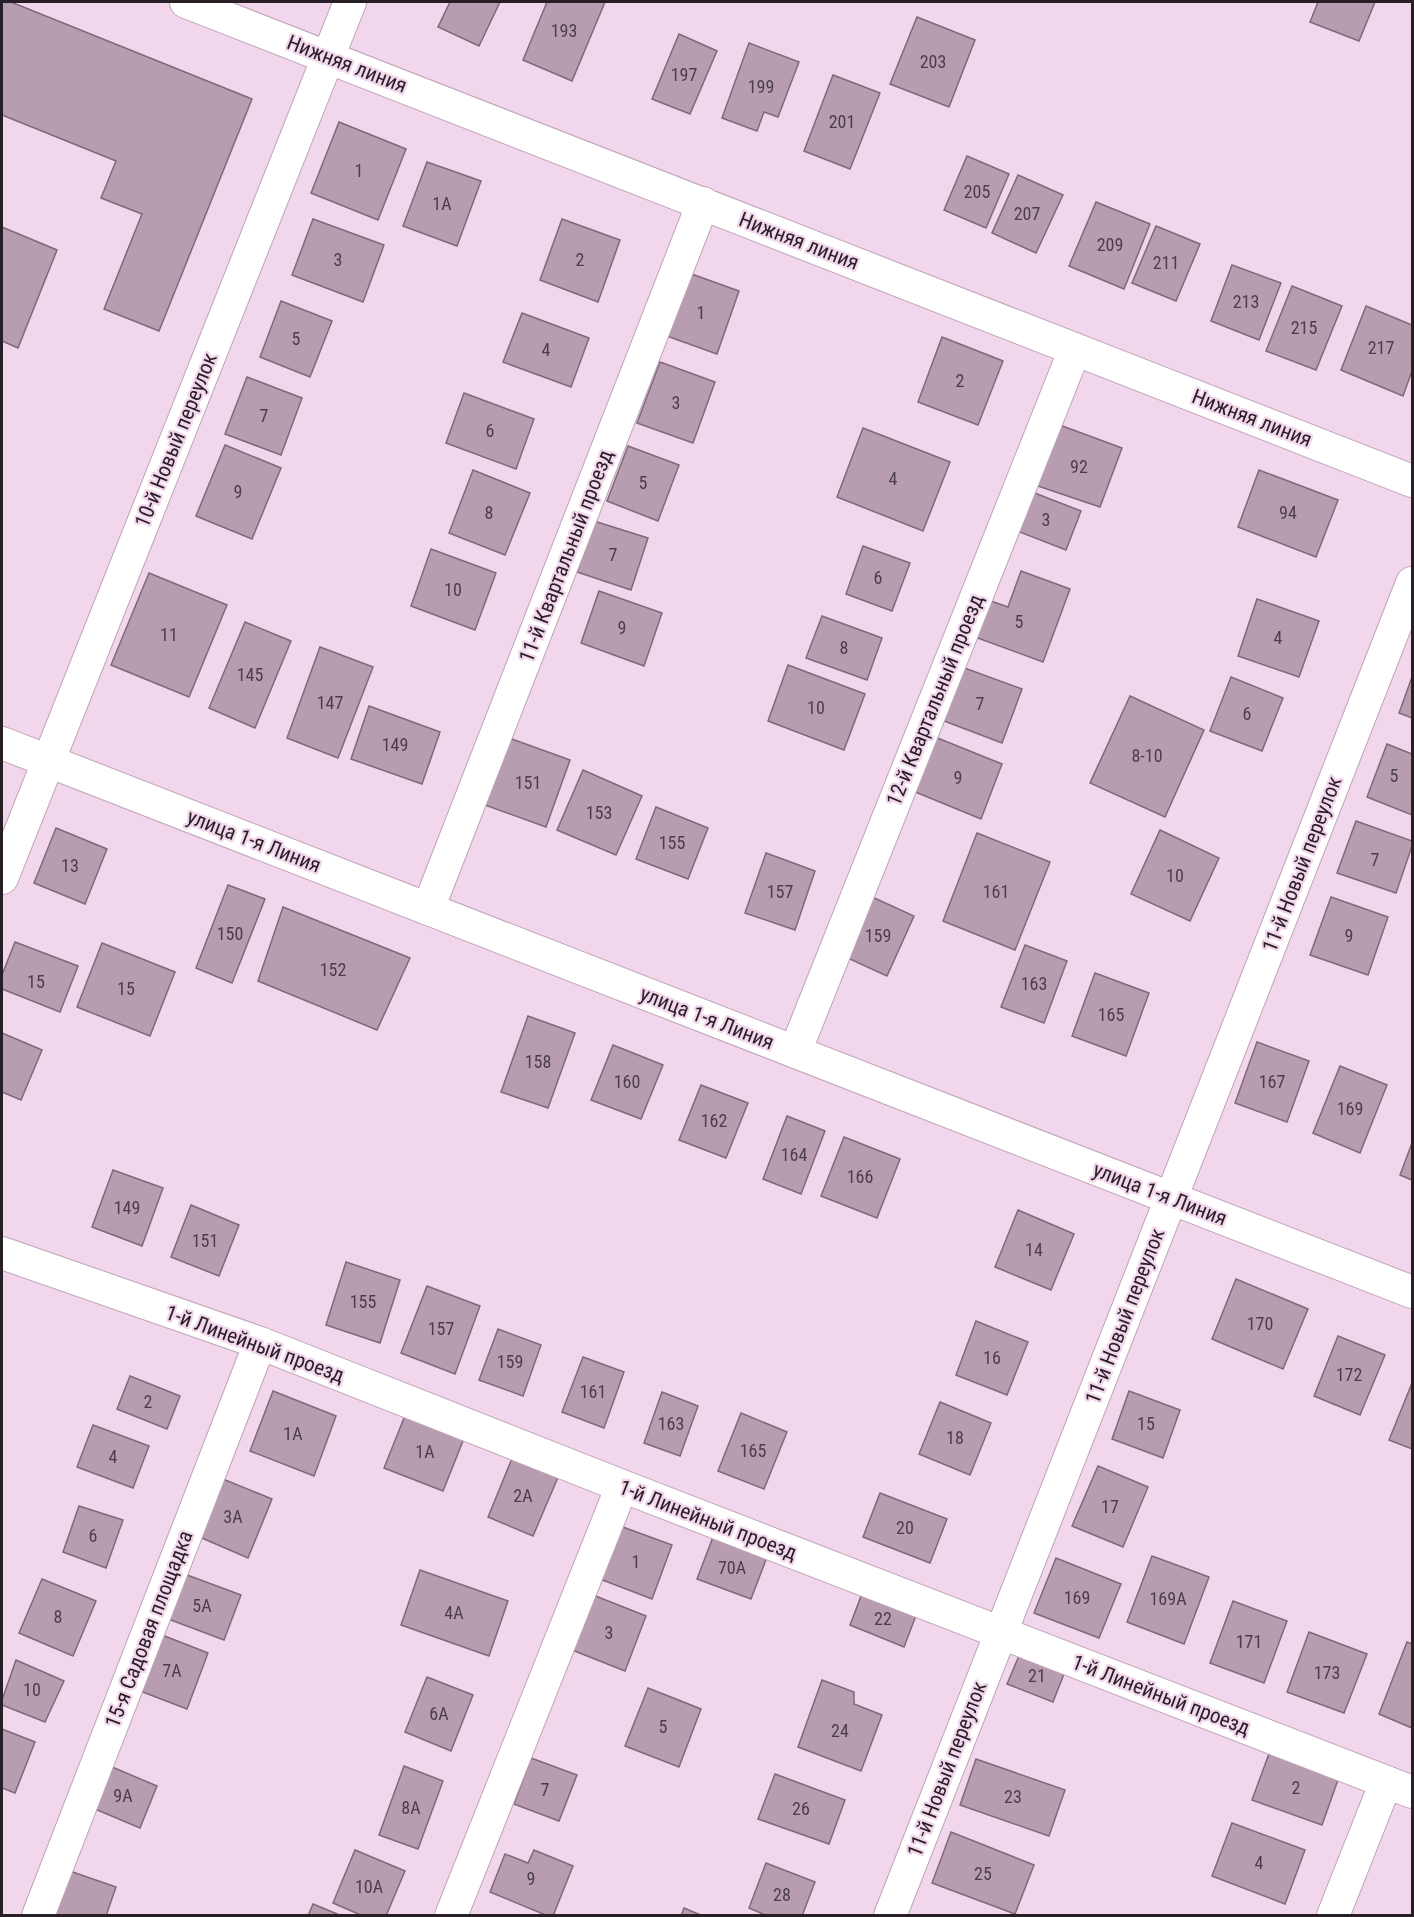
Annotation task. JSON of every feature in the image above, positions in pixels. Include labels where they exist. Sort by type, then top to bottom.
[{"type":"street","name":"Нижняя линия","points":[[186,2],[1413,481]]},
{"type":"street","name":"10-й Новый переулок","points":[[2,878],[350,2]]},
{"type":"street","name":"11-й Квартальный проезд","points":[[428,909],[703,203]]},
{"type":"street","name":"12-й Квартальный проезд","points":[[795,1052],[1075,349]]},
{"type":"street","name":"11-й Новый переулок","points":[[890,1916],[1413,583]]},
{"type":"street","name":"улица 1-я Линия","points":[[2,743],[1413,1292]]},
{"type":"street","name":"1-й Линейный проезд","points":[[2,1253],[260,1343],[1399,1787]]},
{"type":"street","name":"15-я Садовая площадка","points":[[38,1916],[260,1343]]},
{"type":"street","points":[[451,1916],[622,1486]]},
{"type":"street","points":[[1334,1916],[1399,1787]]},
{"type":"building","points":[[2,2],[11,2],[252,99],[159,331],[104,309],[142,214],[101,198],[116,161],[2,115]]},
{"type":"building","points":[[450,2],[500,2],[479,46],[438,27]]},
{"type":"building","points":[[547,2],[605,2],[572,81],[523,60]]},
{"type":"building","points":[[1318,2],[1375,2],[1359,41],[1310,22]]},
{"type":"building","points":[[917,17],[975,40],[949,107],[890,84]]},
{"type":"building","points":[[679,34],[717,51],[690,114],[652,99]]},
{"type":"building","points":[[749,43],[799,62],[778,117],[764,112],[757,131],[722,118]]},
{"type":"building","points":[[833,75],[880,93],[850,169],[804,151]]},
{"type":"building","points":[[339,122],[406,149],[378,220],[311,193]]},
{"type":"building","points":[[967,156],[1009,174],[986,228],[944,210]]},
{"type":"building","points":[[427,162],[481,181],[457,246],[403,226]]},
{"type":"building","points":[[1018,175],[1063,195],[1036,253],[992,233]]},
{"type":"building","points":[[1096,202],[1150,224],[1124,289],[1069,266]]},
{"type":"building","points":[[313,219],[384,245],[363,302],[292,275]]},
{"type":"building","points":[[562,219],[620,240],[598,302],[540,280]]},
{"type":"building","points":[[1156,226],[1200,244],[1176,301],[1132,283]]},
{"type":"building","points":[[2,227],[57,250],[18,348],[2,341]]},
{"type":"building","points":[[1232,265],[1281,283],[1259,340],[1211,321]]},
{"type":"building","points":[[686,272],[739,291],[717,354],[664,335]]},
{"type":"building","points":[[1292,286],[1342,306],[1316,370],[1266,351]]},
{"type":"building","points":[[281,301],[332,321],[310,377],[260,357]]},
{"type":"building","points":[[1366,306],[1412,325],[1412,371],[1403,396],[1341,370]]},
{"type":"building","points":[[522,313],[589,338],[571,387],[503,362]]},
{"type":"building","points":[[942,337],[1003,361],[978,425],[918,402]]},
{"type":"building","points":[[660,362],[715,382],[693,443],[637,423]]},
{"type":"building","points":[[247,377],[302,398],[281,455],[225,434]]},
{"type":"building","points":[[464,393],[534,419],[516,469],[446,443]]},
{"type":"building","points":[[1057,424],[1122,448],[1100,507],[1035,485]]},
{"type":"building","points":[[863,428],[950,462],[923,531],[837,497]]},
{"type":"building","points":[[225,445],[281,468],[252,539],[196,516]]},
{"type":"building","points":[[628,446],[679,465],[658,521],[607,501]]},
{"type":"building","points":[[473,470],[530,493],[505,555],[449,533]]},
{"type":"building","points":[[1259,470],[1338,500],[1316,557],[1238,527]]},
{"type":"building","points":[[1027,490],[1081,511],[1066,550],[1012,529]]},
{"type":"building","points":[[594,521],[648,538],[631,590],[577,572]]},
{"type":"building","points":[[863,546],[910,563],[892,611],[846,594]]},
{"type":"building","points":[[431,549],[496,573],[475,630],[411,606]]},
{"type":"building","points":[[1021,571],[1070,589],[1043,662],[975,637],[988,600],[1008,607]]},
{"type":"building","points":[[149,573],[227,605],[189,697],[111,665]]},
{"type":"building","points":[[599,591],[662,613],[644,666],[581,643]]},
{"type":"building","points":[[1257,599],[1319,621],[1299,677],[1238,656]]},
{"type":"building","points":[[822,616],[882,638],[867,680],[806,658]]},
{"type":"building","points":[[245,622],[291,641],[255,728],[209,708]]},
{"type":"building","points":[[320,647],[373,667],[338,758],[287,738]]},
{"type":"building","points":[[788,665],[865,694],[844,750],[768,721]]},
{"type":"building","points":[[959,666],[1022,689],[1002,743],[939,719]]},
{"type":"building","points":[[1231,677],[1283,698],[1262,751],[1210,731]]},
{"type":"building","points":[[1412,677],[1412,718],[1399,713]]},
{"type":"building","points":[[1130,696],[1204,730],[1165,817],[1090,783]]},
{"type":"building","points":[[369,706],[440,732],[422,784],[351,759]]},
{"type":"building","points":[[935,737],[1002,764],[981,819],[913,791]]},
{"type":"building","points":[[509,738],[570,760],[546,827],[485,805]]},
{"type":"building","points":[[1387,744],[1412,754],[1412,815],[1367,797]]},
{"type":"building","points":[[583,770],[642,796],[616,855],[557,830]]},
{"type":"building","points":[[656,807],[708,828],[688,879],[636,859]]},
{"type":"building","points":[[1356,821],[1412,841],[1396,893],[1337,873]]},
{"type":"building","points":[[56,828],[107,849],[85,904],[34,883]]},
{"type":"building","points":[[1160,830],[1219,858],[1190,921],[1131,894]]},
{"type":"building","points":[[977,833],[1050,862],[1015,950],[943,921]]},
{"type":"building","points":[[766,853],[815,871],[795,930],[745,913]]},
{"type":"building","points":[[228,885],[265,899],[232,983],[196,968]]},
{"type":"building","points":[[870,896],[914,916],[887,976],[843,956]]},
{"type":"building","points":[[1331,897],[1388,917],[1368,975],[1310,955]]},
{"type":"building","points":[[283,907],[410,958],[377,1030],[258,981]]},
{"type":"building","points":[[15,942],[78,966],[60,1012],[2,989],[2,975]]},
{"type":"building","points":[[102,943],[175,972],[150,1036],[77,1007]]},
{"type":"building","points":[[1025,945],[1067,961],[1044,1023],[1001,1007]]},
{"type":"building","points":[[1095,973],[1149,993],[1126,1056],[1072,1036]]},
{"type":"building","points":[[528,1016],[575,1033],[548,1108],[501,1092]]},
{"type":"building","points":[[2,1033],[42,1050],[21,1100],[2,1092]]},
{"type":"building","points":[[1257,1042],[1309,1061],[1287,1122],[1235,1103]]},
{"type":"building","points":[[613,1045],[663,1065],[641,1119],[591,1100]]},
{"type":"building","points":[[1340,1066],[1387,1085],[1360,1153],[1313,1133]]},
{"type":"building","points":[[701,1085],[748,1103],[726,1158],[679,1140]]},
{"type":"building","points":[[787,1116],[825,1131],[801,1194],[763,1179]]},
{"type":"building","points":[[844,1137],[900,1159],[877,1218],[821,1196]]},
{"type":"building","points":[[1412,1143],[1412,1180],[1400,1175]]},
{"type":"building","points":[[113,1170],[163,1188],[142,1246],[92,1227]]},
{"type":"building","points":[[191,1205],[239,1225],[219,1276],[171,1257]]},
{"type":"building","points":[[1018,1210],[1074,1234],[1051,1290],[995,1267]]},
{"type":"building","points":[[346,1262],[400,1280],[380,1343],[326,1325]]},
{"type":"building","points":[[1236,1279],[1308,1309],[1283,1369],[1212,1339]]},
{"type":"building","points":[[427,1286],[480,1306],[455,1374],[401,1353]]},
{"type":"building","points":[[976,1321],[1028,1342],[1007,1395],[956,1375]]},
{"type":"building","points":[[498,1329],[541,1345],[523,1396],[479,1380]]},
{"type":"building","points":[[1338,1336],[1385,1355],[1360,1415],[1314,1396]]},
{"type":"building","points":[[583,1357],[624,1372],[604,1428],[562,1412]]},
{"type":"building","points":[[130,1376],[180,1396],[167,1429],[117,1409]]},
{"type":"building","points":[[1412,1383],[1412,1449],[1389,1440]]},
{"type":"building","points":[[273,1391],[336,1416],[314,1476],[250,1451]]},
{"type":"building","points":[[1129,1391],[1180,1410],[1163,1458],[1112,1439]]},
{"type":"building","points":[[662,1392],[698,1406],[680,1456],[644,1443]]},
{"type":"building","points":[[940,1402],[991,1423],[970,1475],[919,1454]]},
{"type":"building","points":[[406,1413],[465,1436],[443,1491],[384,1468]]},
{"type":"building","points":[[741,1413],[787,1432],[764,1489],[718,1471]]},
{"type":"building","points":[[93,1425],[149,1446],[133,1488],[77,1467]]},
{"type":"building","points":[[513,1456],[559,1475],[533,1536],[488,1517]]},
{"type":"building","points":[[1098,1466],[1148,1487],[1123,1547],[1072,1526]]},
{"type":"building","points":[[218,1477],[272,1499],[248,1558],[195,1535]]},
{"type":"building","points":[[880,1493],[947,1519],[930,1563],[863,1537]]},
{"type":"building","points":[[79,1506],[123,1520],[106,1568],[63,1552]]},
{"type":"building","points":[[620,1526],[672,1545],[652,1599],[600,1579]]},
{"type":"building","points":[[713,1537],[767,1557],[751,1599],[697,1579]]},
{"type":"building","points":[[1152,1556],[1209,1577],[1184,1644],[1127,1622]]},
{"type":"building","points":[[1056,1558],[1121,1584],[1099,1638],[1034,1613]]},
{"type":"building","points":[[420,1570],[508,1601],[489,1656],[401,1625]]},
{"type":"building","points":[[179,1572],[241,1595],[224,1640],[163,1617]]},
{"type":"building","points":[[42,1579],[96,1601],[73,1656],[19,1633]]},
{"type":"building","points":[[863,1591],[917,1613],[904,1647],[850,1625]]},
{"type":"building","points":[[593,1595],[646,1616],[625,1671],[572,1650]]},
{"type":"building","points":[[1233,1601],[1287,1621],[1264,1683],[1210,1663]]},
{"type":"building","points":[[1309,1632],[1367,1654],[1344,1713],[1287,1692]]},
{"type":"building","points":[[157,1633],[208,1653],[187,1709],[135,1689]]},
{"type":"building","points":[[1407,1642],[1412,1644],[1412,1728],[1379,1714]]},
{"type":"building","points":[[1021,1651],[1066,1669],[1053,1702],[1007,1684]]},
{"type":"building","points":[[16,1660],[64,1681],[45,1722],[2,1705]]},
{"type":"building","points":[[427,1677],[473,1695],[451,1751],[405,1732]]},
{"type":"building","points":[[822,1680],[854,1692],[854,1704],[882,1715],[861,1771],[798,1747]]},
{"type":"building","points":[[648,1688],[701,1709],[679,1767],[625,1746]]},
{"type":"building","points":[[2,1729],[35,1742],[15,1793],[2,1788]]},
{"type":"building","points":[[1270,1751],[1339,1777],[1322,1825],[1252,1800]]},
{"type":"building","points":[[531,1758],[577,1775],[559,1821],[514,1804]]},
{"type":"building","points":[[976,1759],[1065,1790],[1049,1836],[960,1805]]},
{"type":"building","points":[[105,1764],[157,1786],[140,1828],[88,1806]]},
{"type":"building","points":[[404,1766],[443,1781],[418,1849],[379,1835]]},
{"type":"building","points":[[775,1774],[845,1800],[829,1844],[758,1819]]},
{"type":"building","points":[[1232,1823],[1305,1850],[1285,1904],[1212,1876]]},
{"type":"building","points":[[951,1832],[1034,1865],[1015,1914],[932,1883]]},
{"type":"building","points":[[355,1850],[405,1871],[386,1916],[363,1916],[333,1903]]},
{"type":"building","points":[[534,1850],[573,1866],[553,1916],[490,1892],[505,1854],[528,1863]]},
{"type":"building","points":[[766,1863],[815,1882],[802,1916],[768,1916],[749,1908]]},
{"type":"building","points":[[64,1869],[116,1887],[106,1916],[58,1916],[48,1912]]},
{"type":"building","points":[[313,1904],[342,1916],[308,1916]]},
{"type":"building","points":[[684,1908],[703,1916],[681,1916]]}]
